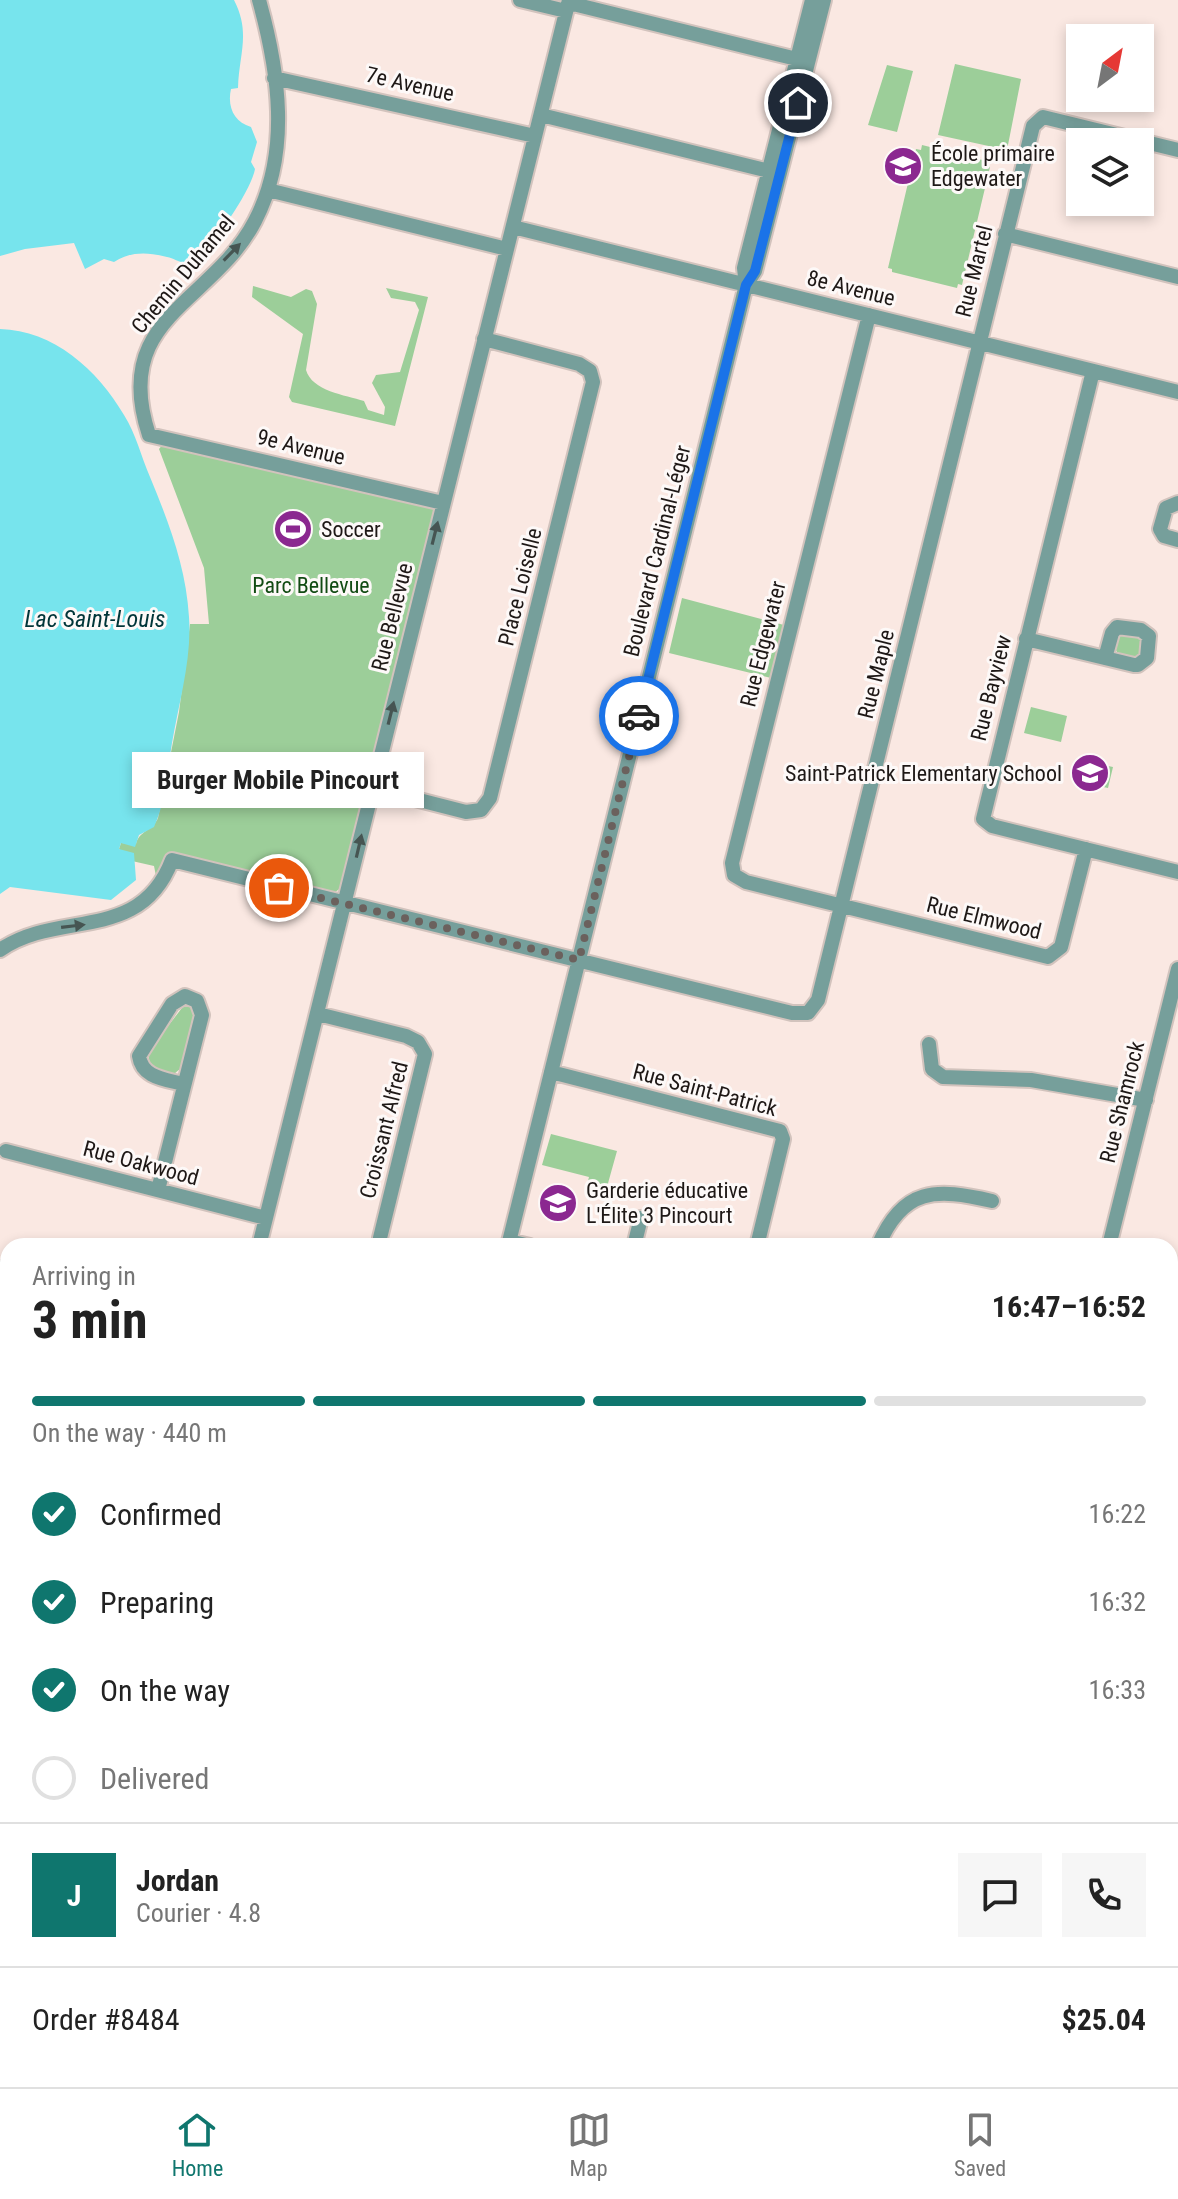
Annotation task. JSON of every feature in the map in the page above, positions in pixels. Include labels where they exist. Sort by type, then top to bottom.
[{"type":"street","name":"Chemin Duhamel","points":[[149,435],[140,387],[147,350],[169,317],[248,234],[268,190],[278,140],[274,78],[259,0]]},
{"type":"street","points":[[520,0],[568,4],[803,60]]},
{"type":"street","name":"Boulevard Cardinal-Léger","points":[[803,60],[812,0]]},
{"type":"street","name":"Boulevard Cardinal-Léger","points":[[509,1238],[746,285],[755,271],[774,172],[803,60],[824,0]]},
{"type":"street","name":"Rue Bellevue","points":[[261,1238],[568,4]]},
{"type":"street","name":"7e Avenue","points":[[274,78],[535,136]]},
{"type":"street","points":[[541,115],[774,172]]},
{"type":"street","name":"Rue Martel","points":[[979,343],[1031,129],[1040,117],[1178,150]]},
{"type":"street","points":[[268,190],[507,249]]},
{"type":"street","name":"8e Avenue","points":[[513,227],[1178,392]]},
{"type":"street","points":[[1005,234],[1178,277]]},
{"type":"street","name":"Rue Edgewater","points":[[841,905],[739,880],[732,863],[869,315]]},
{"type":"street","name":"Place Loiselle","points":[[372,788],[466,812],[481,810],[490,798],[593,382],[590,371],[579,364],[484,339]]},
{"type":"street","name":"Rue Maple","points":[[579,960],[792,1013],[808,1013],[818,1000],[979,343]]},
{"type":"street","name":"Rue Bayview","points":[[1093,371],[983,819],[992,826],[1178,872]]},
{"type":"street","name":"9e Avenue","points":[[149,435],[443,503]]},
{"type":"street","points":[[1178,503],[1166,508],[1160,529],[1164,536],[1178,540]]},
{"type":"street","points":[[1026,639],[1105,658]]},
{"type":"street","name":"Rue Elmwood","points":[[841,905],[1048,957],[1061,947],[1086,849]]},
{"type":"street","points":[[0,950],[44,931],[121,916],[154,891],[172,860],[579,960]]},
{"type":"street","name":"Rue Shamrock","points":[[1111,1238],[1178,969]]},
{"type":"street","points":[[158,1190],[202,1015],[197,1001],[185,996],[172,1004],[139,1056],[141,1067],[150,1074],[183,1084]]},
{"type":"street","name":"Croissant Alfred","points":[[318,1014],[413,1039],[425,1054],[380,1238]]},
{"type":"street","points":[[929,1044],[932,1069],[943,1077],[1031,1080],[1146,1100]]},
{"type":"street","name":"Rue Saint-Patrick","points":[[551,1072],[780,1131],[783,1139],[759,1238]]},
{"type":"street","name":"Rue Oakwood","points":[[6,1151],[266,1218]]},
{"type":"street","points":[[883,1238],[902,1207],[922,1196],[953,1193],[992,1201]]},
{"type":"street","points":[[636,1238],[641,1218]]},
{"type":"green space","points":[[955,64],[1021,79],[1007,150],[938,135]]},
{"type":"green space","points":[[887,65],[913,71],[897,132],[868,125]]},
{"type":"green space","points":[[922,145],[987,161],[986,165],[990,167],[962,285],[958,284],[957,288],[892,272],[888,268],[916,149],[921,150]]},
{"type":"green space","points":[[253,286],[291,297],[306,289],[312,291],[317,304],[306,370],[309,377],[322,387],[364,401],[368,410],[384,415],[385,407],[372,383],[376,375],[400,372],[419,310],[415,302],[391,298],[386,288],[428,297],[395,426],[292,402],[289,397],[303,334],[252,297]]},
{"type":"green space","name":"Parc Bellevue","points":[[164,443],[433,509],[435,518],[342,887],[334,893],[170,854],[156,876],[154,866],[132,861],[119,849],[121,843],[136,844],[158,818],[179,712],[190,624],[209,624],[204,568],[159,449]]},
{"type":"green space","points":[[682,598],[784,625],[771,678],[669,653]]},
{"type":"green space","points":[[1129,631],[1139,635],[1143,645],[1139,655],[1129,659],[1119,655],[1115,645],[1119,635]]},
{"type":"green space","points":[[1031,707],[1067,716],[1061,742],[1024,733]]},
{"type":"green space","points":[[1084,761],[1113,767],[1108,788],[1079,782]]},
{"type":"green space","points":[[185,1004],[192,1007],[195,1013],[181,1068],[174,1074],[150,1067],[148,1052]]},
{"type":"green space","points":[[551,1134],[617,1151],[605,1194],[586,1189],[589,1177],[542,1165]]},
{"type":"water","points":[[0,0],[234,0],[242,23],[243,44],[238,88],[231,89],[230,102],[236,118],[251,127],[257,142],[251,162],[255,169],[246,192],[227,222],[194,258],[183,262],[146,253],[114,262],[104,259],[85,269],[74,243],[25,249],[0,256]]},
{"type":"water","name":"Lac Saint-Louis","points":[[0,329],[19,331],[56,345],[87,368],[113,398],[135,437],[170,528],[184,580],[189,649],[164,796],[154,827],[139,835],[135,847],[121,843],[119,849],[134,853],[136,880],[111,900],[10,887],[0,894]]},
{"type":"way so far","points":[[279,888],[579,960],[639,716]]},
{"type":"place","name":"École primaire Edgewater","points":[[903,166]]},
{"type":"place","name":"Soccer","points":[[293,529]]},
{"type":"place","name":"Saint-Patrick Elementary School","points":[[1090,773]]},
{"type":"place","name":"Burger Mobile Pincourt","points":[[279,888]]},
{"type":"place","name":"Garderie éducative L'Élite 3 Pincourt","points":[[558,1203]]},
{"type":"route","points":[[639,716],[746,285],[755,271],[798,103]]}]
